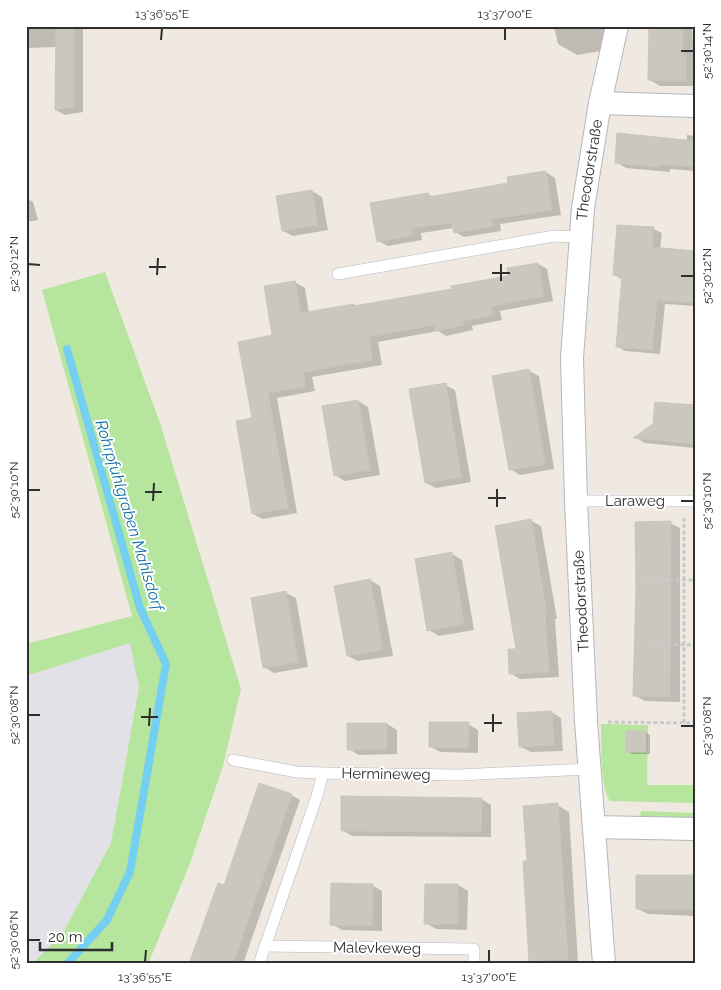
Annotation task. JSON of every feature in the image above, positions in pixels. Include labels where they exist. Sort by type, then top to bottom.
[{"type":"street","name":"Theodorstraße","points":[[604,964],[586,721],[576,501],[572,358],[583,208],[600,103],[617,26]]},
{"type":"street","name":"Theodorstraße","points":[[600,103],[695,106]]},
{"type":"street","points":[[594,827],[695,829]]},
{"type":"lane","name":"Theodorstraße","points":[[338,274],[554,236],[580,237]]},
{"type":"lane","name":"Laraweg","points":[[576,501],[689,501]]},
{"type":"lane","points":[[233,760],[297,772],[323,773]]},
{"type":"lane","name":"Hermineweg","points":[[259,964],[317,796],[323,773],[458,775],[589,769]]},
{"type":"lane","name":"Malevkeweg","points":[[265,946],[474,949],[474,964]]},
{"type":"path","points":[[684,723],[684,580],[689,501]]},
{"type":"path","points":[[643,579],[695,580]]},
{"type":"path","points":[[648,644],[695,645]]},
{"type":"path","points":[[586,721],[695,723]]},
{"type":"shaded area","points":[[131,643],[139,687],[111,843],[63,933],[32,964],[26,964],[26,676]]},
{"type":"green space","points":[[105,272],[160,423],[241,689],[223,766],[189,866],[148,964],[32,964],[63,933],[111,843],[139,687],[130,643],[26,676],[26,644],[132,616],[42,290]]},
{"type":"green space","points":[[601,724],[648,725],[647,785],[695,785],[695,803],[610,801],[604,785]]},
{"type":"green space","points":[[641,811],[695,813],[695,820],[640,819]]},
{"type":"building","points":[[56,26],[74,26],[74,107],[55,110]]},
{"type":"building","points":[[649,26],[683,26],[683,56],[686,56],[686,81],[648,80]]},
{"type":"building","points":[[617,133],[695,141],[695,167],[661,164],[660,167],[615,163]]},
{"type":"building","points":[[546,171],[552,210],[491,219],[493,226],[454,233],[452,223],[412,228],[413,235],[377,242],[370,203],[428,193],[429,197],[508,183],[507,177]]},
{"type":"building","points":[[312,190],[318,225],[282,231],[276,196]]},
{"type":"building","points":[[617,225],[654,227],[652,247],[695,251],[695,303],[657,300],[652,350],[616,347],[622,276],[613,275]]},
{"type":"building","points":[[538,263],[544,296],[491,306],[493,315],[463,321],[464,325],[435,331],[434,325],[369,337],[372,360],[303,372],[306,386],[268,393],[288,508],[252,514],[236,421],[252,418],[238,342],[272,335],[264,286],[295,281],[301,313],[452,289],[451,286],[508,276],[507,268]]},
{"type":"building","points":[[529,369],[545,464],[509,470],[492,376]]},
{"type":"building","points":[[446,383],[461,477],[425,483],[409,389]]},
{"type":"building","points":[[358,400],[370,470],[334,476],[322,406]]},
{"type":"building","points":[[655,402],[695,405],[695,444],[633,438],[653,424]]},
{"type":"building","points":[[531,519],[547,614],[545,614],[549,672],[509,674],[508,649],[516,649],[495,526]]},
{"type":"building","points":[[671,521],[670,697],[633,696],[636,587],[635,522]]},
{"type":"building","points":[[452,552],[464,624],[427,631],[415,559]]},
{"type":"building","points":[[370,579],[383,650],[347,656],[334,586]]},
{"type":"building","points":[[286,591],[298,662],[263,668],[251,598]]},
{"type":"building","points":[[552,711],[554,745],[519,747],[517,713]]},
{"type":"building","points":[[429,722],[469,722],[468,748],[429,747]]},
{"type":"building","points":[[347,723],[387,723],[387,749],[347,750]]},
{"type":"building","points":[[626,731],[646,731],[646,752],[626,752]]},
{"type":"building","points":[[259,783],[292,794],[233,964],[189,964],[218,883],[224,885]]},
{"type":"building","points":[[341,796],[482,798],[481,832],[341,831]]},
{"type":"building","points":[[558,803],[568,959],[529,961],[523,861],[527,861],[523,806]]},
{"type":"building","points":[[636,875],[695,875],[695,910],[636,909]]},
{"type":"building","points":[[331,883],[373,884],[372,926],[330,925]]},
{"type":"building","points":[[425,884],[458,884],[458,924],[424,924]]},
{"type":"waterway","name":"Rohrpfuhlgraben Mahlsdorf","points":[[67,349],[140,608],[166,664],[130,872],[107,920],[67,964]]}]
